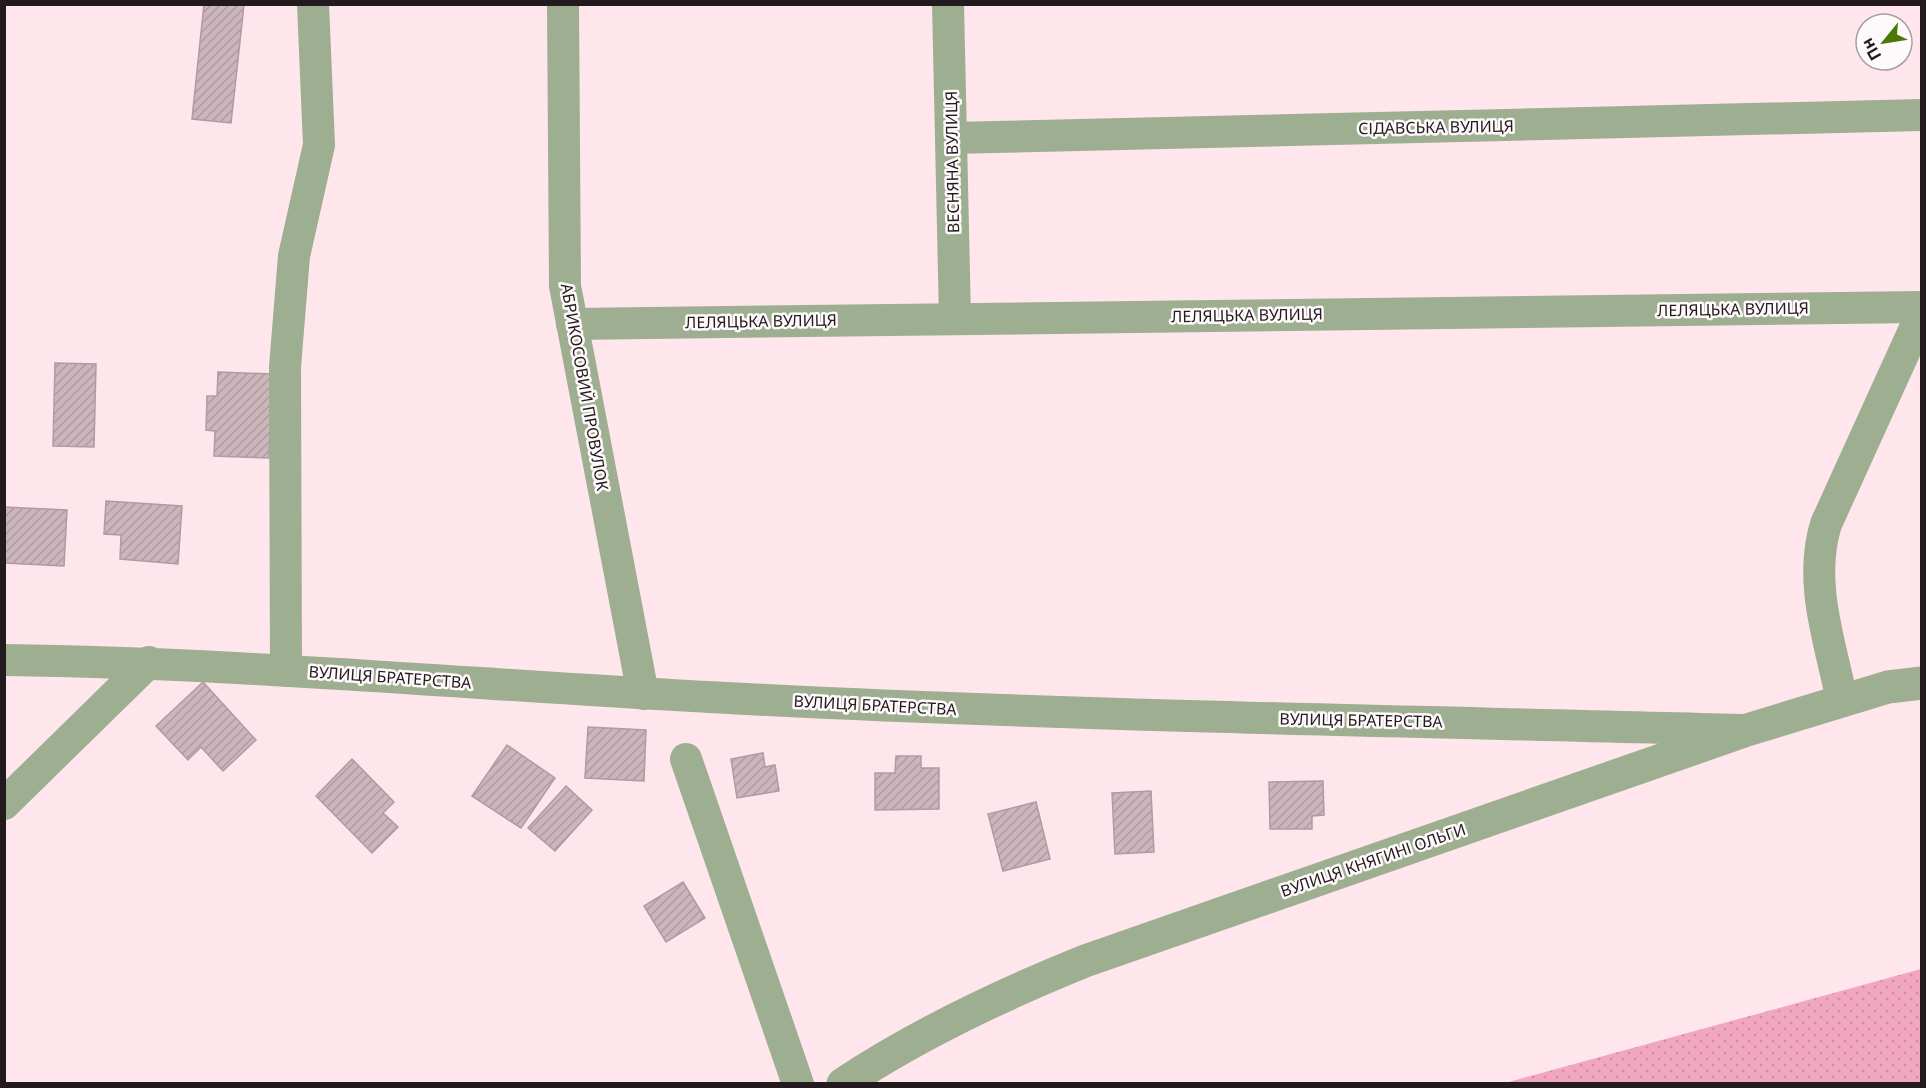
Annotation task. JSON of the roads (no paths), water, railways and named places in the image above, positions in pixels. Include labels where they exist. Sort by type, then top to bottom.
[{"type":"street","points":[[286,671],[285,367],[294,256],[320,146],[313,4]]},
{"type":"street","name":"АБРИКОСОВИЙ ПРОВУЛОК","points":[[563,4],[565,286],[643,694]]},
{"type":"street","name":"ВЕСНЯНА ВУЛИЦЯ","points":[[948,4],[955,319]]},
{"type":"street","name":"СІДАВСЬКА ВУЛИЦЯ","points":[[951,138],[1922,115]]},
{"type":"street","name":"ЛЕЛЯЦЬКА ВУЛИЦЯ","points":[[572,324],[1922,307]]},
{"type":"street","points":[[1842,700],[1819,592],[1818,554],[1826,524],[1922,313]]},
{"type":"street","name":"ВУЛИЦЯ БРАТЕРСТВА","points":[[4,660],[149,662],[643,694],[959,710],[1747,730]]},
{"type":"street","points":[[4,804],[149,662]]},
{"type":"street","name":"ВУЛИЦЯ КНЯГИНІ ОЛЬГИ","points":[[843,1083],[905,1046],[964,1015],[1023,986],[1085,961],[1747,730],[1888,687],[1922,683]]},
{"type":"street","points":[[686,759],[798,1083]]}]
